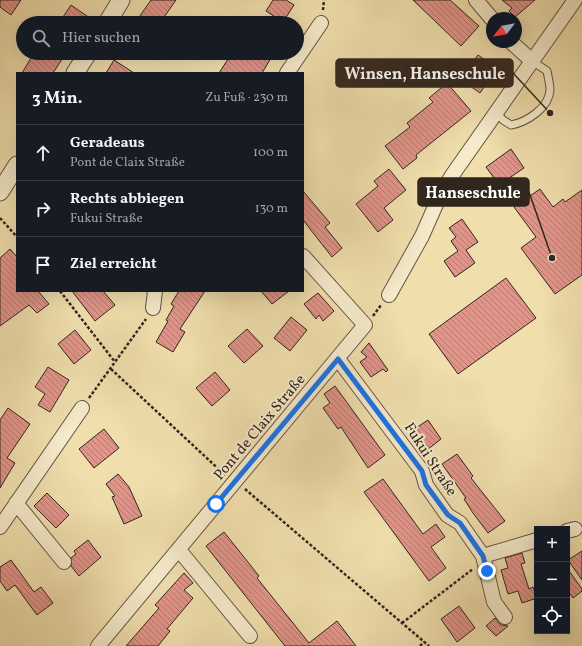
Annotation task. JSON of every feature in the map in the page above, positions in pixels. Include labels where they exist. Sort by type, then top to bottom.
[{"type":"street","points":[[111,16],[121,0]]},
{"type":"street","points":[[476,0],[486,12]]},
{"type":"street","points":[[389,295],[422,236],[441,193],[532,61],[571,1]]},
{"type":"street","points":[[304,48],[321,22]]},
{"type":"street","points":[[518,48],[532,61]]},
{"type":"street","points":[[76,72],[83,60]]},
{"type":"street","points":[[288,72],[296,60]]},
{"type":"street","points":[[0,192],[16,167]]},
{"type":"street","points":[[304,257],[365,325]]},
{"type":"street","points":[[153,308],[155,292]]},
{"type":"street","name":"Pont de Claix Straße","points":[[98,646],[365,325]]},
{"type":"street","name":"Fukui Straße","points":[[338,359],[422,471],[426,485],[448,515],[460,523],[483,556],[494,602],[505,617]]},
{"type":"street","points":[[0,527],[82,408]]},
{"type":"street","points":[[16,503],[64,562]]},
{"type":"street","points":[[483,556],[534,541]]},
{"type":"street","points":[[178,550],[250,636]]},
{"type":"lane","points":[[496,112],[503,120],[511,125],[522,123],[544,105],[550,90],[547,71],[532,61]]},
{"type":"path","points":[[0,218],[16,236]]},
{"type":"path","points":[[61,292],[115,362]]},
{"type":"path","points":[[365,325],[389,295]]},
{"type":"path","points":[[82,408],[153,308]]},
{"type":"path","points":[[111,368],[227,478],[245,488],[429,646]]},
{"type":"path","points":[[402,623],[479,565],[483,556]]},
{"type":"path","points":[[420,646],[424,642]]},
{"type":"building","points":[[0,0],[21,0],[11,15],[0,7]]},
{"type":"building","points":[[151,0],[176,0],[165,16],[140,16]]},
{"type":"building","points":[[273,0],[286,0],[294,5],[287,16],[274,16],[266,11]]},
{"type":"building","points":[[413,0],[450,0],[479,26],[461,46]]},
{"type":"building","points":[[502,0],[535,0],[521,12],[510,12],[509,11],[512,8]]},
{"type":"building","points":[[71,5],[87,16],[64,16]]},
{"type":"building","points":[[478,55],[497,68],[480,93],[460,79]]},
{"type":"building","points":[[30,60],[61,60],[54,72],[23,72]]},
{"type":"building","points":[[114,60],[132,72],[107,72]]},
{"type":"building","points":[[227,60],[270,60],[263,72],[220,72]]},
{"type":"building","points":[[447,83],[471,111],[416,155],[417,158],[403,169],[385,146],[410,127],[407,123],[433,102],[429,98]]},
{"type":"building","points":[[511,149],[524,168],[499,185],[486,167]]},
{"type":"building","points":[[389,169],[406,190],[384,208],[393,220],[378,232],[356,204],[378,186],[374,181]]},
{"type":"building","points":[[540,189],[553,207],[563,199],[565,202],[582,190],[582,275],[555,294],[521,248],[536,237],[514,207]]},
{"type":"building","points":[[304,192],[330,223],[325,227],[342,248],[332,257],[304,221]]},
{"type":"building","points":[[462,219],[478,242],[466,250],[475,263],[455,277],[444,261],[458,251],[451,241],[456,237],[449,228]]},
{"type":"building","points":[[10,249],[16,256],[16,292],[39,292],[49,304],[37,313],[29,305],[0,326],[0,258]]},
{"type":"building","points":[[506,278],[536,318],[458,374],[429,334]]},
{"type":"building","points":[[73,292],[104,292],[115,305],[95,321]]},
{"type":"building","points":[[178,292],[204,292],[180,329],[185,332],[173,352],[156,342],[168,321],[166,320],[174,306],[171,304]]},
{"type":"building","points":[[262,292],[288,292],[272,304]]},
{"type":"building","points":[[318,293],[334,311],[323,321],[319,315],[316,319],[304,304]]},
{"type":"building","points":[[291,317],[307,330],[290,351],[274,338]]},
{"type":"building","points":[[247,329],[263,346],[244,363],[228,346]]},
{"type":"building","points":[[75,330],[91,350],[74,364],[58,344]]},
{"type":"building","points":[[369,343],[388,370],[386,372],[383,369],[371,377],[360,362],[367,357],[361,352]]},
{"type":"building","points":[[48,367],[69,380],[50,412],[38,405],[45,394],[35,387]]},
{"type":"building","points":[[215,372],[230,390],[212,406],[196,388]]},
{"type":"building","points":[[335,386],[385,455],[368,468],[341,427],[338,429],[323,408],[330,403],[324,394]]},
{"type":"building","points":[[8,408],[30,424],[7,458],[15,463],[0,488],[0,420]]},
{"type":"building","points":[[428,420],[441,439],[427,450],[413,430]]},
{"type":"building","points":[[104,429],[119,448],[94,468],[79,449]]},
{"type":"building","points":[[457,454],[473,476],[471,478],[505,521],[488,533],[473,513],[464,499],[466,498],[442,464]]},
{"type":"building","points":[[118,474],[129,487],[142,516],[124,524],[112,497],[115,496],[106,484]]},
{"type":"building","points":[[383,479],[423,534],[436,524],[445,537],[431,547],[446,568],[429,581],[364,492]]},
{"type":"building","points":[[47,493],[69,515],[56,528],[34,506]]},
{"type":"building","points":[[224,532],[259,576],[257,578],[309,643],[337,621],[356,646],[285,646],[206,546]]},
{"type":"building","points":[[88,540],[101,557],[79,576],[71,566],[71,558],[76,554],[74,551]]},
{"type":"building","points":[[582,551],[582,580],[570,563],[570,559]]},
{"type":"building","points":[[522,553],[525,563],[521,564],[529,589],[533,587],[534,599],[522,603],[518,591],[508,594],[501,570],[508,568],[505,558]]},
{"type":"building","points":[[11,560],[34,592],[41,587],[53,603],[37,615],[15,585],[7,591],[0,581],[0,567]]},
{"type":"building","points":[[570,572],[582,589],[582,591],[573,598],[570,594]]},
{"type":"building","points":[[184,573],[193,583],[184,590],[193,598],[167,629],[170,631],[158,646],[126,646],[159,608],[155,605]]},
{"type":"building","points":[[459,606],[475,628],[457,642],[441,619]]},
{"type":"building","points":[[495,618],[501,625],[508,626],[496,636],[486,626]]},
{"type":"place","name":"Winsen, Hanseschule","points":[[550,113]]},
{"type":"place","name":"Hanseschule","points":[[552,258]]},
{"type":"route","points":[[216,504],[338,359],[422,471],[426,485],[448,515],[460,523],[483,556],[487,571]]}]
